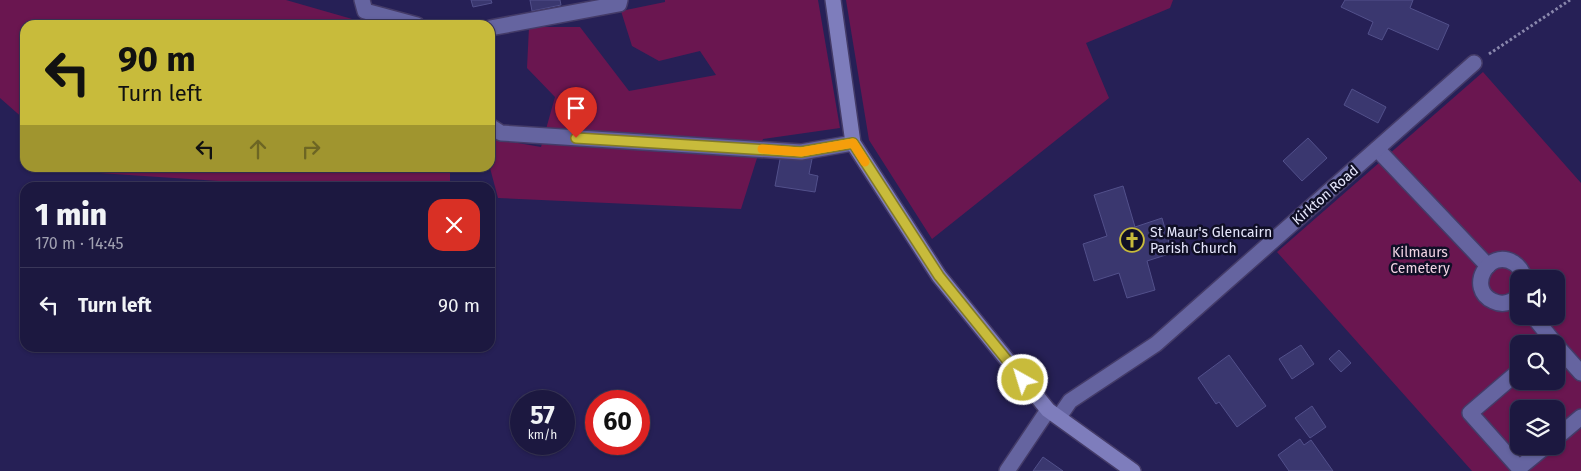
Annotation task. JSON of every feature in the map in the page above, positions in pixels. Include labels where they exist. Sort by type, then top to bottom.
[{"type":"main road","points":[[833,0],[853,143],[939,276],[1053,414],[1133,471]]},
{"type":"street","points":[[362,0],[365,11],[398,20]]},
{"type":"street","points":[[495,27],[619,4],[620,0]]},
{"type":"street","name":"Kirkton Road","points":[[1007,471],[1053,414],[1070,400],[1156,344],[1474,63]]},
{"type":"street","points":[[495,129],[501,133],[801,152],[853,143]]},
{"type":"street","points":[[1377,149],[1488,266]]},
{"type":"street","points":[[1510,302],[1503,304],[1488,298],[1480,285],[1481,277],[1492,262],[1501,259],[1510,261],[1521,270]]},
{"type":"street","points":[[1540,325],[1548,335]]},
{"type":"street","points":[[1565,355],[1581,373]]},
{"type":"street","points":[[1510,378],[1470,413],[1519,468],[1535,455]]},
{"type":"street","points":[[1565,430],[1581,417]]},
{"type":"path","points":[[1474,63],[1570,0]]},
{"type":"green space","points":[[0,0],[286,0],[356,20],[20,20],[20,116],[0,98]]},
{"type":"green space","points":[[665,0],[818,0],[840,128],[763,139],[741,209],[498,198],[491,172],[495,172],[495,139],[541,147],[555,97],[527,68],[529,27],[580,27],[629,91],[716,75],[700,51],[659,61],[632,46],[621,11],[665,2]]},
{"type":"green space","points":[[846,0],[1173,0],[1170,8],[1086,43],[1109,98],[932,239],[869,140]]},
{"type":"green space","name":"Kilmaurs Cemetery","points":[[1483,72],[1581,183],[1581,471],[1472,471],[1277,252]]},
{"type":"green space","points":[[84,172],[450,172],[450,182],[235,182]]},
{"type":"building","points":[[471,0],[491,0],[492,3],[473,7]]},
{"type":"building","points":[[530,0],[560,0],[561,5],[532,11]]},
{"type":"building","points":[[1345,0],[1413,0],[1410,8],[1449,25],[1438,50],[1388,28],[1382,40],[1368,34],[1373,22],[1341,7]]},
{"type":"building","points":[[1352,89],[1386,107],[1378,123],[1344,105]]},
{"type":"building","points":[[1308,138],[1327,158],[1302,181],[1283,161]]},
{"type":"building","points":[[781,154],[812,159],[809,174],[818,176],[815,192],[775,186]]},
{"type":"building","name":"St Maur's Glencairn Parish Church","points":[[1123,186],[1135,227],[1162,218],[1172,253],[1147,261],[1155,290],[1127,298],[1119,273],[1094,281],[1083,244],[1107,236],[1094,195]]},
{"type":"building","points":[[1301,345],[1314,364],[1292,379],[1279,359]]},
{"type":"building","points":[[1339,350],[1351,363],[1341,372],[1329,359]]},
{"type":"building","points":[[1229,355],[1266,406],[1237,427],[1219,402],[1216,404],[1198,378]]},
{"type":"building","points":[[1312,406],[1326,427],[1310,438],[1295,418]]},
{"type":"building","points":[[1300,439],[1304,445],[1311,440],[1333,471],[1289,471],[1278,455]]},
{"type":"building","points":[[1043,457],[1063,471],[1033,471]]},
{"type":"slow traffic","points":[[762,149],[801,152],[853,143],[865,162]]},
{"type":"place","name":"St Maur's Glencairn Parish Church","points":[[1132,240]]},
{"type":"route","points":[[576,138],[801,152],[853,143],[939,276],[1023,380]]}]
